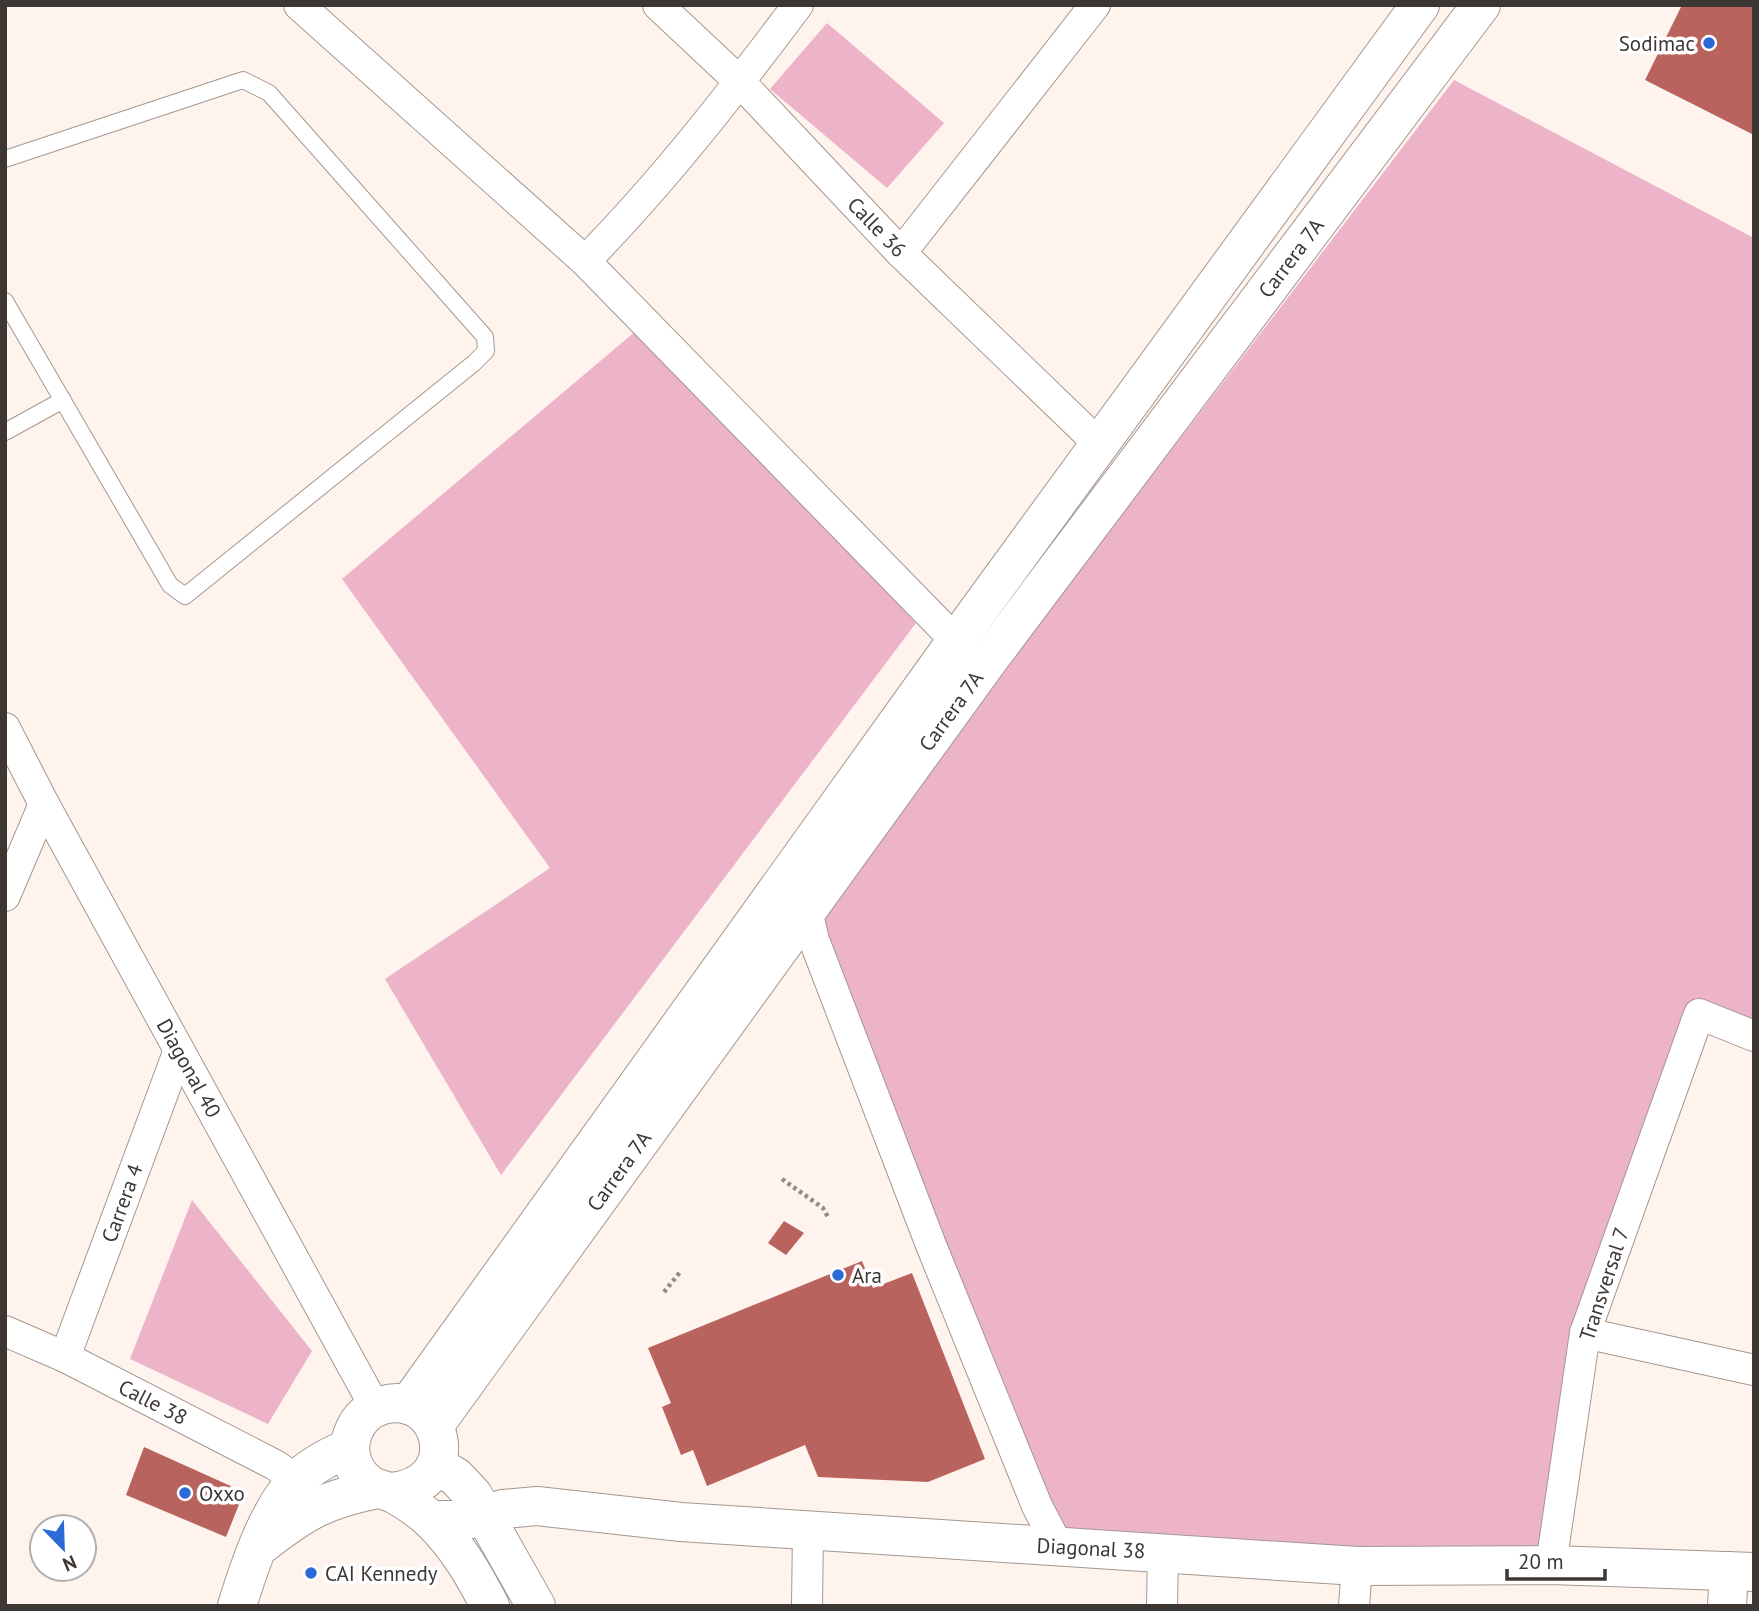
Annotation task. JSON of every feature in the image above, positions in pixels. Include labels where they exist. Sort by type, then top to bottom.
[{"type":"main road","name":"Carrera 7A","points":[[406,1413],[956,641],[1420,5]]},
{"type":"main road","name":"Carrera 7A","points":[[406,1413],[807,911],[996,650],[1481,5]]},
{"type":"main road","points":[[257,1549],[313,1508],[344,1496],[384,1490],[405,1491],[418,1486],[429,1476],[436,1465],[438,1438],[406,1413],[357,1423],[350,1447],[351,1460],[366,1482],[384,1490],[431,1520],[456,1546],[474,1573],[490,1606]]},
{"type":"main road","points":[[237,1606],[257,1549],[274,1513],[297,1480],[321,1460],[350,1447]]},
{"type":"main road","points":[[436,1465],[456,1477],[473,1495],[536,1606]]},
{"type":"main road","name":"Diagonal 38","points":[[431,1520],[467,1520],[503,1508],[537,1506],[681,1522],[1357,1566],[1551,1565],[1736,1583]]},
{"type":"street","points":[[299,5],[585,261],[956,641]]},
{"type":"street","name":"Calle 36","points":[[658,5],[740,82],[901,253],[1099,444]]},
{"type":"street","points":[[585,261],[631,215],[740,82],[798,5]]},
{"type":"street","points":[[901,253],[1095,5]]},
{"type":"street","name":"Diagonal 40","points":[[5,728],[179,1050],[406,1413]]},
{"type":"street","points":[[5,895],[44,804]]},
{"type":"street","points":[[807,911],[823,964],[931,1245],[1037,1506],[1058,1546]]},
{"type":"street","name":"Transversal 7","points":[[1551,1565],[1585,1333],[1699,1014],[1754,1036]]},
{"type":"street","name":"Carrera 4","points":[[65,1357],[179,1050]]},
{"type":"street","name":"Calle 38","points":[[5,1331],[65,1357],[275,1465],[297,1480]]},
{"type":"street","points":[[1585,1333],[1750,1361]]},
{"type":"street","points":[[807,1606],[808,1530]]},
{"type":"street","points":[[1162,1606],[1163,1552]]},
{"type":"street","points":[[1354,1606],[1357,1566]]},
{"type":"lane","points":[[5,159],[243,80],[269,93],[485,337],[486,351],[184,596],[170,585],[5,302]]},
{"type":"lane","points":[[5,432],[63,400]]},
{"type":"path","points":[[782,1179],[823,1208],[828,1217]]},
{"type":"path","points":[[664,1292],[681,1271]]},
{"type":"shaded area","points":[[827,23],[944,123],[887,188],[770,89]]},
{"type":"shaded area","points":[[1454,80],[1754,238],[1754,1036],[1700,1014],[1585,1333],[1549,1562],[1058,1546],[817,914]]},
{"type":"shaded area","points":[[637,330],[916,623],[501,1175],[385,979],[550,868],[342,579]]},
{"type":"shaded area","points":[[192,1200],[312,1351],[268,1424],[130,1359]]},
{"type":"building","name":"Sodimac","points":[[1682,5],[1754,5],[1754,135],[1645,80]]},
{"type":"building","points":[[784,1221],[804,1233],[786,1255],[768,1243]]},
{"type":"building","points":[[862,1261],[873,1288],[912,1273],[985,1459],[928,1482],[818,1477],[805,1445],[707,1486],[693,1450],[681,1455],[662,1407],[671,1403],[648,1348]]},
{"type":"building","name":"Oxxo","points":[[144,1447],[244,1492],[226,1537],[126,1495]]},
{"type":"place","name":"Sodimac","points":[[1709,43]]},
{"type":"place","name":"Ara","points":[[838,1275]]},
{"type":"place","name":"Oxxo","points":[[185,1493]]},
{"type":"place","name":"CAI Kennedy","points":[[311,1573]]}]
